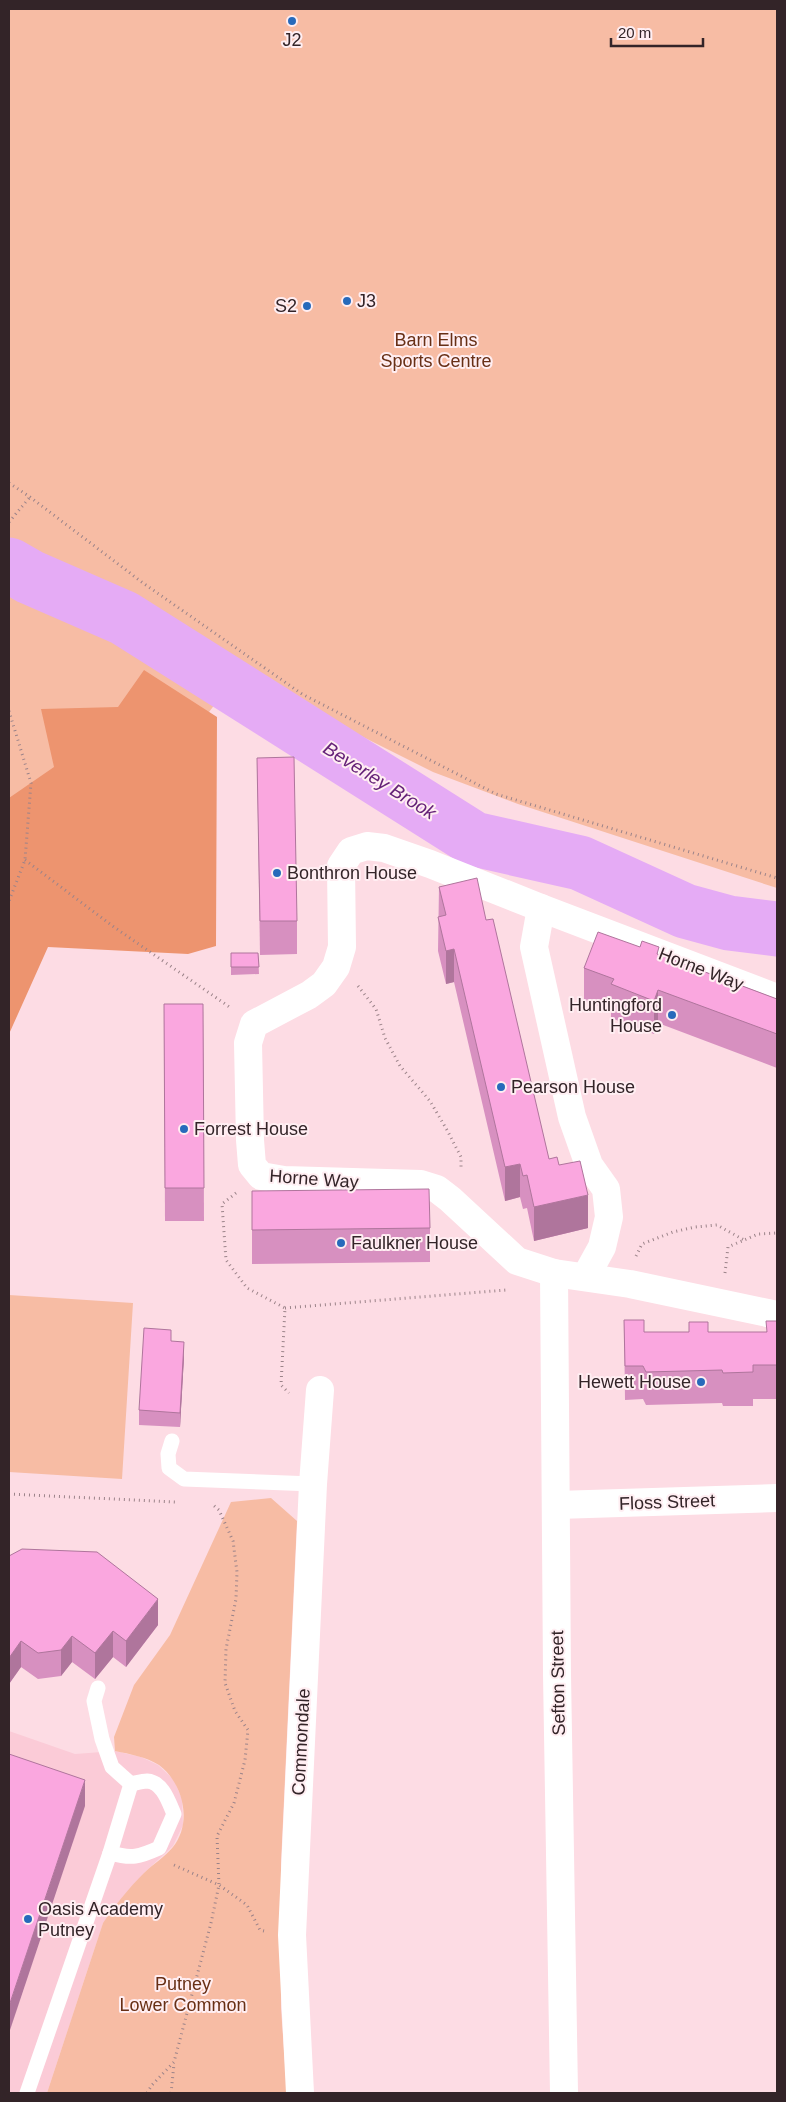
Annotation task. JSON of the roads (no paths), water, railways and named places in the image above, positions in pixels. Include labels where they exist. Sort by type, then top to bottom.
[{"type":"street","name":"Horne Way","points":[[777,998],[430,864],[384,848],[367,846],[351,851],[341,866],[342,947],[336,967],[324,984],[309,995],[254,1024],[248,1043],[252,1165],[261,1176],[284,1180],[421,1184],[437,1189],[450,1199],[517,1261],[554,1280],[586,1276],[777,1315]]},
{"type":"street","points":[[541,908],[534,947],[572,1117],[589,1166],[606,1190],[609,1217],[602,1247],[586,1276]]},
{"type":"street","name":"Sefton Street","points":[[554,1280],[557,1674],[564,2093]]},
{"type":"street","name":"Commondale","points":[[300,2093],[292,1935],[313,1484],[320,1390]]},
{"type":"street","name":"Floss Street","points":[[557,1505],[777,1498]]},
{"type":"lane","points":[[172,1441],[168,1454],[169,1468],[184,1480],[313,1484]]},
{"type":"lane","points":[[98,1688],[94,1701],[102,1739],[112,1767],[131,1784]]},
{"type":"lane","points":[[110,1853],[124,1857],[139,1857],[159,1848],[174,1814],[167,1797],[156,1784],[148,1781],[131,1784]]},
{"type":"lane","points":[[28,2093],[110,1853],[131,1784]]},
{"type":"waterway","name":"Beverley Brook","points":[[9,565],[30,577],[124,618],[474,839],[580,863],[685,911],[729,923],[777,929]]},
{"type":"place","name":"J2","points":[[292,21]]},
{"type":"place","name":"J3","points":[[347,301]]},
{"type":"place","name":"S2","points":[[307,306]]},
{"type":"place","name":"Bonthron House","points":[[277,873]]},
{"type":"place","name":"Huntingford House","points":[[672,1015]]},
{"type":"place","name":"Pearson House","points":[[501,1087]]},
{"type":"place","name":"Forrest House","points":[[184,1129]]},
{"type":"place","name":"Faulkner House","points":[[341,1243]]},
{"type":"place","name":"Hewett House","points":[[701,1382]]},
{"type":"place","name":"Oasis Academy Putney","points":[[28,1919]]},
{"type":"park label","name":"Barn Elms Sports Centre","points":[[436,350]]},
{"type":"park label","name":"Putney Lower Common","points":[[183,1994]]}]
